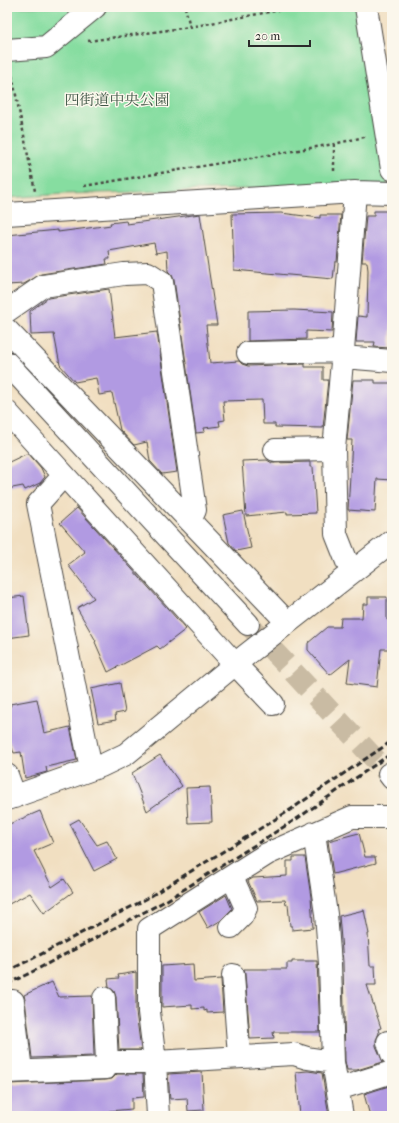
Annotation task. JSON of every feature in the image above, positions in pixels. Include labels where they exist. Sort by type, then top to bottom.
[{"type":"street","points":[[7,50],[46,47],[94,7]]},
{"type":"street","points":[[366,7],[392,169]]},
{"type":"street","points":[[345,193],[343,354],[334,449],[336,534],[351,572]]},
{"type":"street","points":[[7,214],[345,193],[392,193]]},
{"type":"street","points":[[7,311],[43,286],[124,274],[148,273],[162,282],[195,510],[190,521]]},
{"type":"street","points":[[7,330],[287,622]]},
{"type":"street","points":[[248,353],[343,354],[392,361]]},
{"type":"street","points":[[7,362],[248,624]]},
{"type":"street","points":[[7,412],[273,704]]},
{"type":"street","points":[[275,450],[334,449]]},
{"type":"street","points":[[64,475],[38,504],[91,769]]},
{"type":"street","points":[[7,774],[11,798],[91,769],[126,754],[287,622],[392,541]]},
{"type":"street","points":[[158,1116],[155,1062],[149,1012],[148,929],[267,854],[352,817],[392,817]]},
{"type":"street","points":[[314,834],[327,921],[333,1062],[342,1116]]},
{"type":"street","points":[[231,927],[242,916],[246,908],[232,877]]},
{"type":"street","points":[[233,975],[239,1056]]},
{"type":"street","points":[[13,1001],[14,1071],[106,1068],[104,998]]},
{"type":"street","points":[[107,1062],[155,1062],[294,1054],[307,1058],[333,1062]]},
{"type":"street","points":[[338,1089],[392,1072]]},
{"type":"path","points":[[185,7],[190,27]]},
{"type":"path","points":[[84,42],[190,27],[295,7]]},
{"type":"path","points":[[7,50],[36,194],[34,212]]},
{"type":"path","points":[[83,186],[334,144],[364,137],[363,129]]},
{"type":"path","points":[[334,144],[345,193]]},
{"type":"green space","name":"四街道中央公園","points":[[7,7],[359,7],[388,185],[64,194],[7,198]]},
{"type":"building","points":[[374,211],[392,211],[392,306],[390,348],[374,347],[375,342],[356,342],[358,316],[367,317],[368,270],[367,262],[362,262],[366,216],[374,216]]},
{"type":"building","points":[[281,213],[320,218],[320,215],[341,215],[337,262],[335,262],[333,279],[234,270],[232,214]]},
{"type":"building","points":[[200,214],[217,325],[206,325],[210,363],[239,361],[248,366],[305,364],[305,367],[323,367],[323,380],[328,380],[323,428],[275,427],[275,424],[263,424],[262,400],[223,401],[225,420],[219,421],[220,426],[204,428],[205,432],[196,433],[174,280],[168,271],[167,251],[156,253],[154,243],[109,251],[110,259],[106,259],[107,264],[41,274],[24,284],[7,285],[7,235],[58,230],[58,232],[111,225],[110,223],[126,221],[127,224]]},
{"type":"building","points":[[109,289],[115,337],[157,332],[177,472],[162,474],[150,461],[147,442],[134,445],[120,430],[112,393],[99,395],[96,378],[75,382],[60,365],[54,334],[31,335],[30,311],[48,298]]},
{"type":"building","points":[[294,310],[333,312],[332,332],[306,331],[306,339],[248,341],[248,311]]},
{"type":"building","points":[[353,380],[375,380],[375,383],[392,383],[392,480],[377,479],[375,512],[348,510],[352,440],[347,440]]},
{"type":"building","points":[[28,453],[41,468],[45,477],[40,483],[25,490],[23,486],[7,489],[7,463]]},
{"type":"building","points":[[267,460],[272,463],[310,462],[310,467],[313,467],[316,513],[287,514],[287,512],[246,516],[242,461]]},
{"type":"building","points":[[77,508],[186,629],[160,649],[157,646],[108,672],[95,642],[96,641],[77,608],[94,598],[68,565],[85,552],[60,523]]},
{"type":"building","points":[[243,511],[251,548],[236,551],[229,543],[223,515]]},
{"type":"building","points":[[24,596],[29,635],[7,638],[7,598]]},
{"type":"building","points":[[368,597],[387,597],[387,620],[391,620],[391,649],[381,649],[377,687],[347,683],[350,659],[330,675],[308,650],[308,643],[327,627],[340,627],[341,618],[362,618],[363,604],[368,604]]},
{"type":"building","points":[[120,683],[125,712],[115,714],[116,720],[98,723],[91,689]]},
{"type":"building","points":[[37,699],[44,733],[70,727],[77,760],[46,767],[47,772],[25,778],[21,752],[14,753],[7,736],[7,707],[11,706],[10,704]]},
{"type":"building","points":[[160,755],[182,786],[147,811],[132,773]]},
{"type":"building","points":[[210,787],[212,822],[188,823],[186,788]]},
{"type":"building","points":[[40,811],[53,843],[34,851],[52,887],[64,879],[73,892],[44,913],[30,893],[7,905],[7,825]]},
{"type":"building","points":[[79,819],[97,845],[107,841],[117,859],[94,871],[70,824]]},
{"type":"building","points":[[359,833],[365,857],[375,857],[376,863],[333,874],[328,841]]},
{"type":"building","points":[[293,857],[305,857],[311,897],[313,928],[292,930],[292,926],[290,926],[288,904],[286,905],[285,900],[257,901],[248,881],[253,878],[287,876],[287,861],[293,861]]},
{"type":"building","points":[[226,895],[232,909],[220,921],[208,928],[199,912]]},
{"type":"building","points":[[364,910],[369,934],[370,966],[375,966],[376,985],[367,985],[381,1028],[378,1029],[379,1033],[376,1040],[376,1046],[383,1062],[357,1070],[347,1070],[345,1061],[343,962],[339,916]]},
{"type":"building","points":[[292,961],[317,961],[320,1032],[273,1032],[274,1038],[250,1039],[244,969],[287,969],[287,963],[292,963]]},
{"type":"building","points":[[193,964],[194,981],[221,979],[223,1012],[207,1013],[207,1010],[204,1011],[204,1008],[192,1009],[192,1005],[162,1007],[162,966]]},
{"type":"building","points":[[136,972],[136,1012],[141,1050],[119,1050],[116,997],[114,991],[109,987],[108,979],[119,978],[118,975]]},
{"type":"building","points":[[52,982],[59,997],[92,996],[94,1056],[32,1058],[24,995]]},
{"type":"building","points":[[308,1071],[322,1073],[329,1116],[300,1116],[296,1072]]},
{"type":"building","points":[[202,1072],[204,1110],[188,1111],[187,1098],[170,1099],[168,1074]]},
{"type":"building","points":[[117,1074],[143,1074],[144,1097],[132,1098],[132,1109],[109,1111],[109,1115],[7,1116],[7,1084],[106,1080],[112,1079]]},
{"type":"building","points":[[392,1085],[392,1116],[370,1116],[364,1094]]},
{"type":"tunnel","points":[[248,624],[389,774]]},
{"type":"railway","points":[[7,971],[146,899],[287,812],[392,741]]},
{"type":"railway","points":[[7,984],[167,900],[298,818],[392,753]]}]
